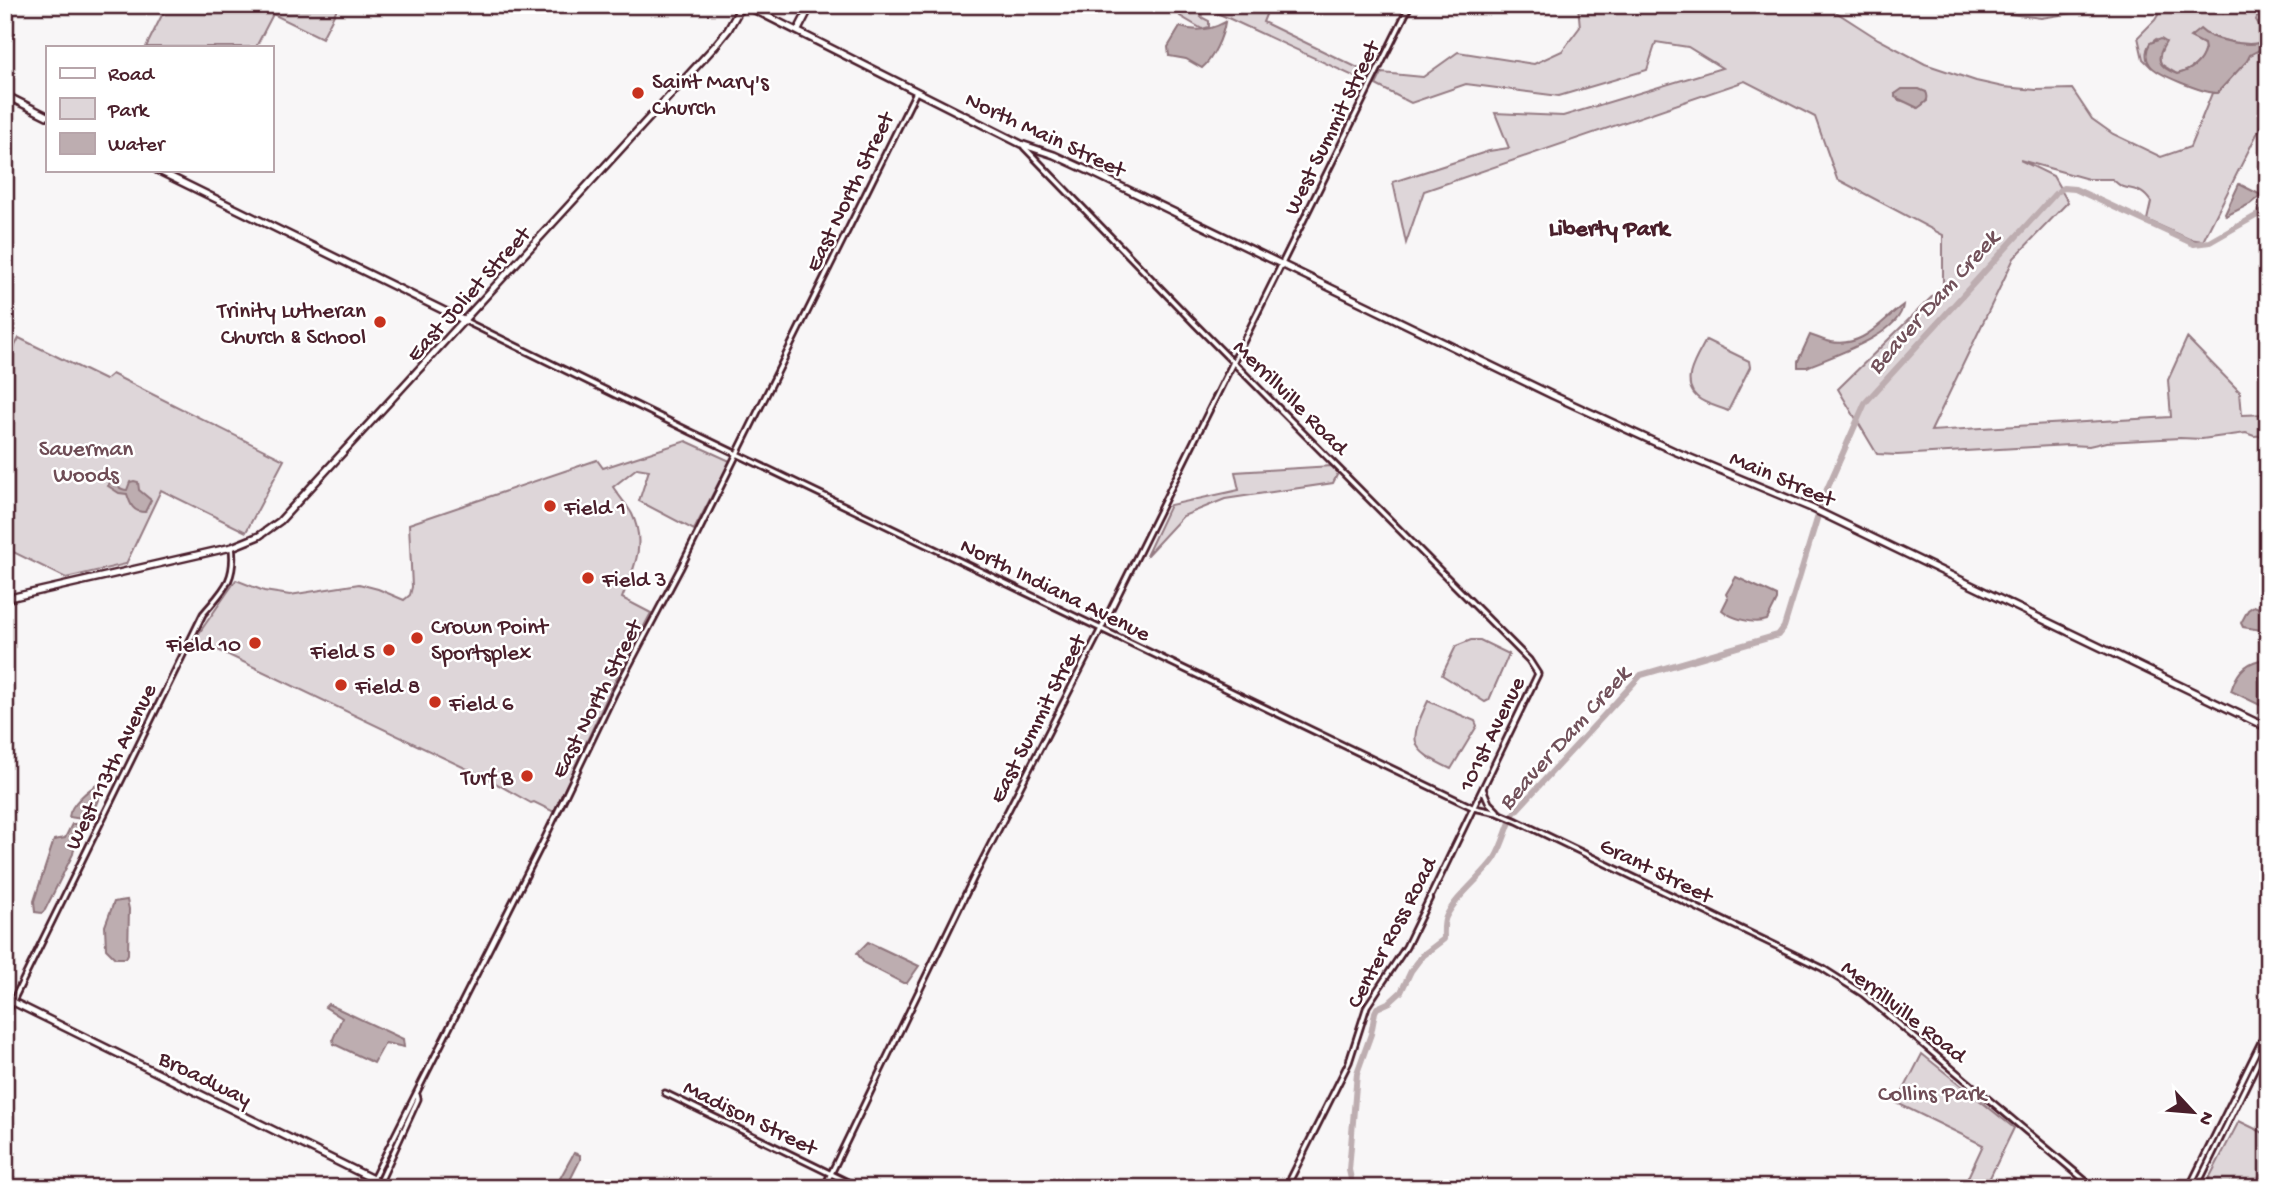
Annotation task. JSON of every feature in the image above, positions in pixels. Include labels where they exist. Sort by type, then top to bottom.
[{"type":"main road","name":"North Main Street","points":[[743,5],[798,30],[1021,144],[1081,167],[1282,265]]},
{"type":"main road","name":"East Joliet Street","points":[[5,599],[232,547],[259,536],[289,513],[715,46],[743,5]]},
{"type":"main road","points":[[798,30],[811,5]]},
{"type":"main road","points":[[5,95],[46,116]]},
{"type":"main road","points":[[161,172],[465,321]]},
{"type":"main road","name":"Main Street","points":[[1282,265],[1674,451],[1828,515],[2268,728]]},
{"type":"main road","name":"Broadway","points":[[5,998],[391,1188]]},
{"type":"main road","points":[[369,1188],[377,1183]]},
{"type":"street","name":"West Summit Street","points":[[1282,265],[1410,5]]},
{"type":"street","name":"East North Street","points":[[377,1183],[418,1099],[417,1095],[614,694],[657,614],[916,92]]},
{"type":"street","name":"Merrillville Road","points":[[1021,144],[1529,660],[1538,674]]},
{"type":"street","name":"East Summit Street","points":[[824,1188],[973,879],[1282,265]]},
{"type":"street","name":"North Indiana Avenue","points":[[465,321],[1474,808]]},
{"type":"street","name":"West 113th Avenue","points":[[5,1017],[203,614],[229,581],[234,561],[232,547]]},
{"type":"street","name":"101st Avenue","points":[[1474,808],[1538,674]]},
{"type":"street","points":[[1483,789],[1489,803],[1498,813]]},
{"type":"street","name":"Grant Street","points":[[1474,808],[1507,816],[1822,968]]},
{"type":"street","name":"Center Ross Road","points":[[1286,1188],[1349,1062],[1367,1006],[1406,947],[1474,808]]},
{"type":"street","name":"Merrillville Road","points":[[1822,968],[1863,994],[2095,1188]]},
{"type":"street","points":[[2189,1188],[2268,1028]]},
{"type":"street","points":[[2196,1188],[2268,1041]]},
{"type":"street","name":"Madison Street","points":[[665,1093],[860,1188]]},
{"type":"green space","points":[[167,5],[339,5],[322,38],[273,14],[257,46],[146,46]]},
{"type":"green space","points":[[1185,5],[1195,5],[1204,10],[1201,17],[1209,21],[1209,27],[1202,29],[1180,16]]},
{"type":"green space","points":[[1200,5],[1270,5],[1263,22],[1360,69],[1371,71],[1366,82]]},
{"type":"green space","points":[[1578,5],[1825,5],[1878,39],[1925,64],[2003,87],[2072,89],[2092,119],[2113,134],[2161,157],[2190,147],[2212,93],[2218,92],[2250,55],[2261,49],[2263,38],[2259,43],[2245,44],[2203,33],[2196,39],[2205,45],[2200,61],[2192,68],[2177,74],[2161,64],[2158,53],[2161,48],[2156,39],[2149,45],[2147,52],[2152,68],[2143,59],[2138,37],[2155,20],[2164,5],[2176,5],[2176,13],[2268,12],[2268,19],[2258,15],[2256,20],[2268,39],[2268,112],[2203,241],[2189,239],[2147,220],[2151,202],[2147,197],[2141,192],[2121,186],[2112,179],[2088,179],[2020,160],[2053,176],[2068,202],[2014,258],[1931,431],[2171,417],[2168,380],[2187,338],[2240,392],[2242,415],[2268,414],[2268,435],[2254,436],[2246,433],[2202,439],[2106,442],[2089,446],[1877,454],[1838,389],[1943,286],[1943,235],[1837,179],[1815,117],[1745,81],[1424,191],[1406,243],[1393,182],[1489,151],[1509,148],[1495,113],[1563,116],[1722,68],[1688,47],[1656,42],[1647,70],[1559,96],[1466,84],[1411,103],[1376,85],[1382,73],[1423,77],[1458,52],[1534,64],[1562,51],[1580,27]],"holes":[[[1905,89],[1926,92],[1927,101],[1917,108],[1898,100],[1895,94]]]},
{"type":"green space","points":[[1976,5],[2091,5],[2093,10],[2041,18],[1995,12]]},
{"type":"green space","name":"Sauerman Woods","points":[[19,338],[105,380],[112,374],[284,460],[246,532],[161,490],[126,564],[66,578],[5,548],[5,365]]},
{"type":"green space","points":[[1706,340],[1749,361],[1750,367],[1728,411],[1700,399],[1692,391],[1692,368]]},
{"type":"green space","name":"Crown Point Sportsplex","points":[[686,441],[730,461],[694,530],[639,501],[649,470],[637,468],[613,487],[632,514],[638,536],[637,557],[622,598],[651,613],[611,689],[554,812],[195,639],[236,580],[264,591],[290,595],[359,584],[404,600],[410,595],[412,587],[409,524],[597,460],[603,468]]},
{"type":"green space","points":[[1332,466],[1339,471],[1333,483],[1225,499],[1183,516],[1146,556],[1170,505],[1239,490],[1235,472]]},
{"type":"green space","points":[[1471,640],[1480,640],[1509,654],[1489,700],[1485,702],[1442,675],[1456,646]]},
{"type":"green space","points":[[1428,701],[1475,721],[1477,726],[1451,769],[1427,756],[1416,743],[1417,727]]},
{"type":"green space","name":"Collins Park","points":[[1922,1054],[2014,1128],[1985,1188],[1963,1188],[1983,1145],[1897,1103]]},
{"type":"green space","points":[[2239,1121],[2268,1135],[2268,1188],[2204,1188]]},
{"type":"water","points":[[1225,22],[1217,47],[1202,68],[1186,59],[1169,56],[1168,47],[1180,27],[1203,29]]},
{"type":"water","points":[[2200,29],[2211,36],[2237,43],[2259,43],[2263,38],[2266,41],[2217,93],[2181,83],[2150,65],[2147,51],[2150,43],[2161,39],[2166,42],[2160,57],[2162,65],[2177,74],[2187,71],[2198,62],[2205,49],[2204,44],[2190,37]]},
{"type":"water","points":[[1902,89],[1919,89],[1926,92],[1927,99],[1918,108],[1895,97]]},
{"type":"water","points":[[2239,184],[2261,195],[2226,216],[2225,214]]},
{"type":"water","points":[[1903,305],[1899,316],[1878,335],[1807,367],[1798,367],[1798,361],[1810,335],[1831,342],[1853,341],[1871,332]]},
{"type":"water","points":[[110,482],[127,490],[130,482],[138,482],[139,490],[151,500],[145,512],[134,509],[127,494],[119,493],[108,486]]},
{"type":"water","points":[[1736,577],[1777,596],[1767,620],[1743,620],[1722,610],[1728,598],[1726,594]]},
{"type":"water","points":[[2254,606],[2268,612],[2267,631],[2243,627],[2241,623],[2248,610]]},
{"type":"water","points":[[2260,660],[2268,661],[2268,709],[2231,691],[2241,671]]},
{"type":"water","points":[[100,783],[104,785],[91,817],[88,820],[69,817],[76,802]]},
{"type":"water","points":[[72,824],[79,824],[84,828],[77,834],[73,854],[45,910],[42,913],[35,912],[34,901],[54,840],[65,838]]},
{"type":"water","points":[[127,900],[128,954],[126,958],[115,958],[106,949],[105,926],[114,902]]},
{"type":"water","points":[[868,942],[919,966],[907,983],[864,963],[857,953]]},
{"type":"water","points":[[328,1004],[403,1039],[404,1047],[385,1043],[374,1063],[334,1044],[333,1039],[342,1018],[325,1007]]},
{"type":"water","points":[[574,1153],[580,1155],[580,1160],[567,1186],[562,1188],[558,1182]]},
{"type":"waterway","name":"Beaver Dam Creek","points":[[2059,191],[2063,188],[2075,189],[2194,244],[2210,242],[2268,209]]},
{"type":"waterway","name":"Beaver Dam Creek","points":[[1353,1188],[1349,1170],[1357,1073],[1371,1034],[1375,1012],[1401,992],[1411,971],[1423,955],[1444,939],[1444,925],[1450,909],[1495,858],[1514,813],[1641,675],[1778,635],[1784,627],[1824,496],[1865,403],[2055,194]]},
{"type":"place","name":"Saint Mary's Church","points":[[638,93]]},
{"type":"place","name":"Trinity Lutheran Church & School","points":[[380,322]]},
{"type":"place","name":"Field 1","points":[[550,506]]},
{"type":"place","name":"Field 3","points":[[588,578]]},
{"type":"place","name":"Crown Point Sportsplex","points":[[417,638]]},
{"type":"place","name":"Field 10","points":[[255,643]]},
{"type":"place","name":"Field 5","points":[[389,650]]},
{"type":"place","name":"Field 8","points":[[341,685]]},
{"type":"place","name":"Field 6","points":[[435,702]]},
{"type":"place","name":"Turf B","points":[[527,776]]},
{"type":"district","name":"Liberty Park","points":[[1609,227]]}]
